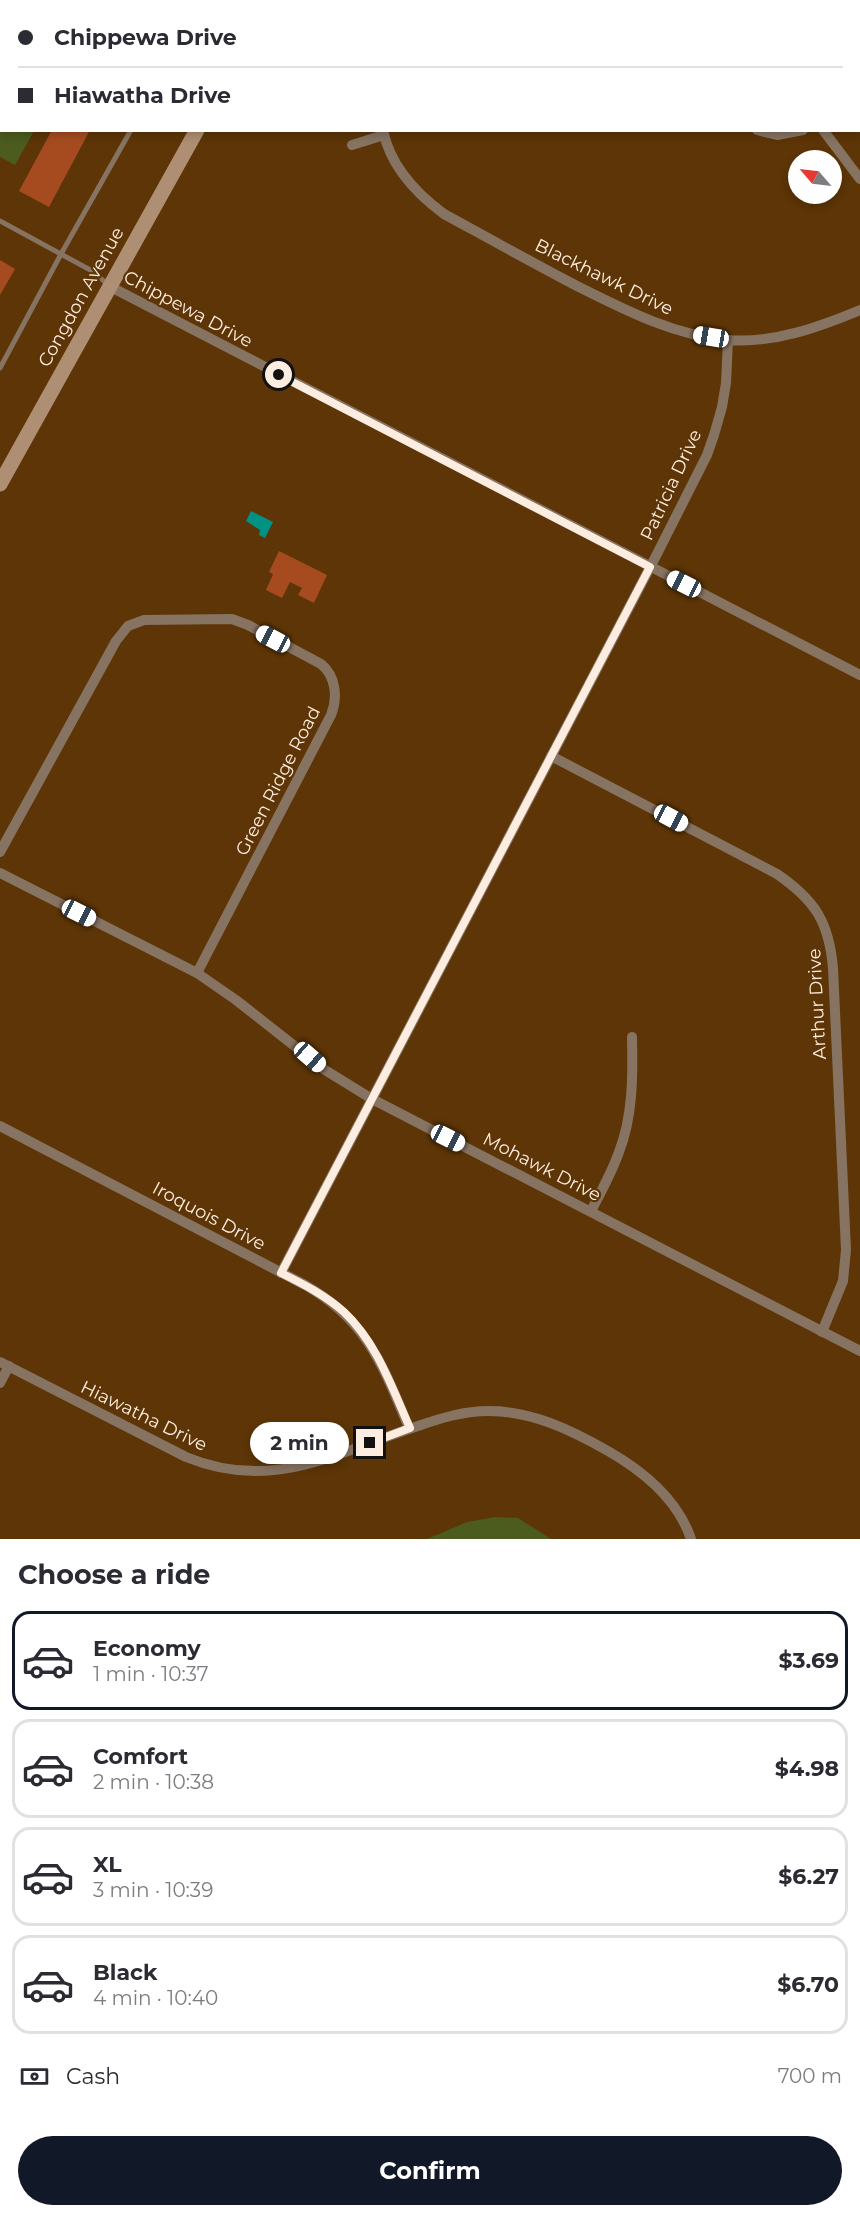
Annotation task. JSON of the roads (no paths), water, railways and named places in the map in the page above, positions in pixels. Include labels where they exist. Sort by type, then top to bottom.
[{"type":"street","name":"Congdon Avenue","points":[[0,484],[196,132]]},
{"type":"street","points":[[765,132],[777,135],[793,132]]},
{"type":"street","points":[[825,132],[860,179]]},
{"type":"street","points":[[352,145],[383,133]]},
{"type":"street","name":"Blackhawk Drive","points":[[383,133],[395,160],[411,185],[424,199],[444,214],[559,276],[643,318],[667,327],[729,340],[768,338],[795,333],[860,310]]},
{"type":"street","name":"Chippewa Drive","points":[[109,286],[860,675]]},
{"type":"street","name":"Patricia Drive","points":[[281,1273],[707,455],[726,383],[729,340]]},
{"type":"street","name":"Green Ridge Road","points":[[0,852],[116,641],[128,626],[144,620],[237,620],[321,664],[330,675],[334,686],[335,704],[331,715],[197,973]]},
{"type":"street","name":"Arthur Drive","points":[[550,756],[777,874],[813,903],[824,923],[831,946],[833,968],[846,1250],[843,1281],[822,1332]]},
{"type":"street","name":"Mohawk Drive","points":[[0,873],[197,973],[325,1070],[372,1099],[860,1351]]},
{"type":"street","points":[[591,1211],[614,1165],[625,1134],[633,1068],[632,1037]]},
{"type":"street","name":"Iroquois Drive","points":[[0,1126],[320,1294],[344,1312],[362,1333],[385,1370],[410,1428]]},
{"type":"street","points":[[0,1383],[5,1364]]},
{"type":"street","name":"Hiawatha Drive","points":[[5,1364],[186,1457],[234,1470],[264,1472],[303,1466],[410,1428],[458,1414],[488,1411],[521,1415],[555,1424],[612,1453],[643,1474],[669,1501],[691,1539]]},
{"type":"lane","points":[[0,368],[130,132]]},
{"type":"lane","points":[[0,221],[94,272],[109,286]]},
{"type":"water","points":[[251,511],[273,522],[265,538],[259,535],[260,530],[246,521]]}]
